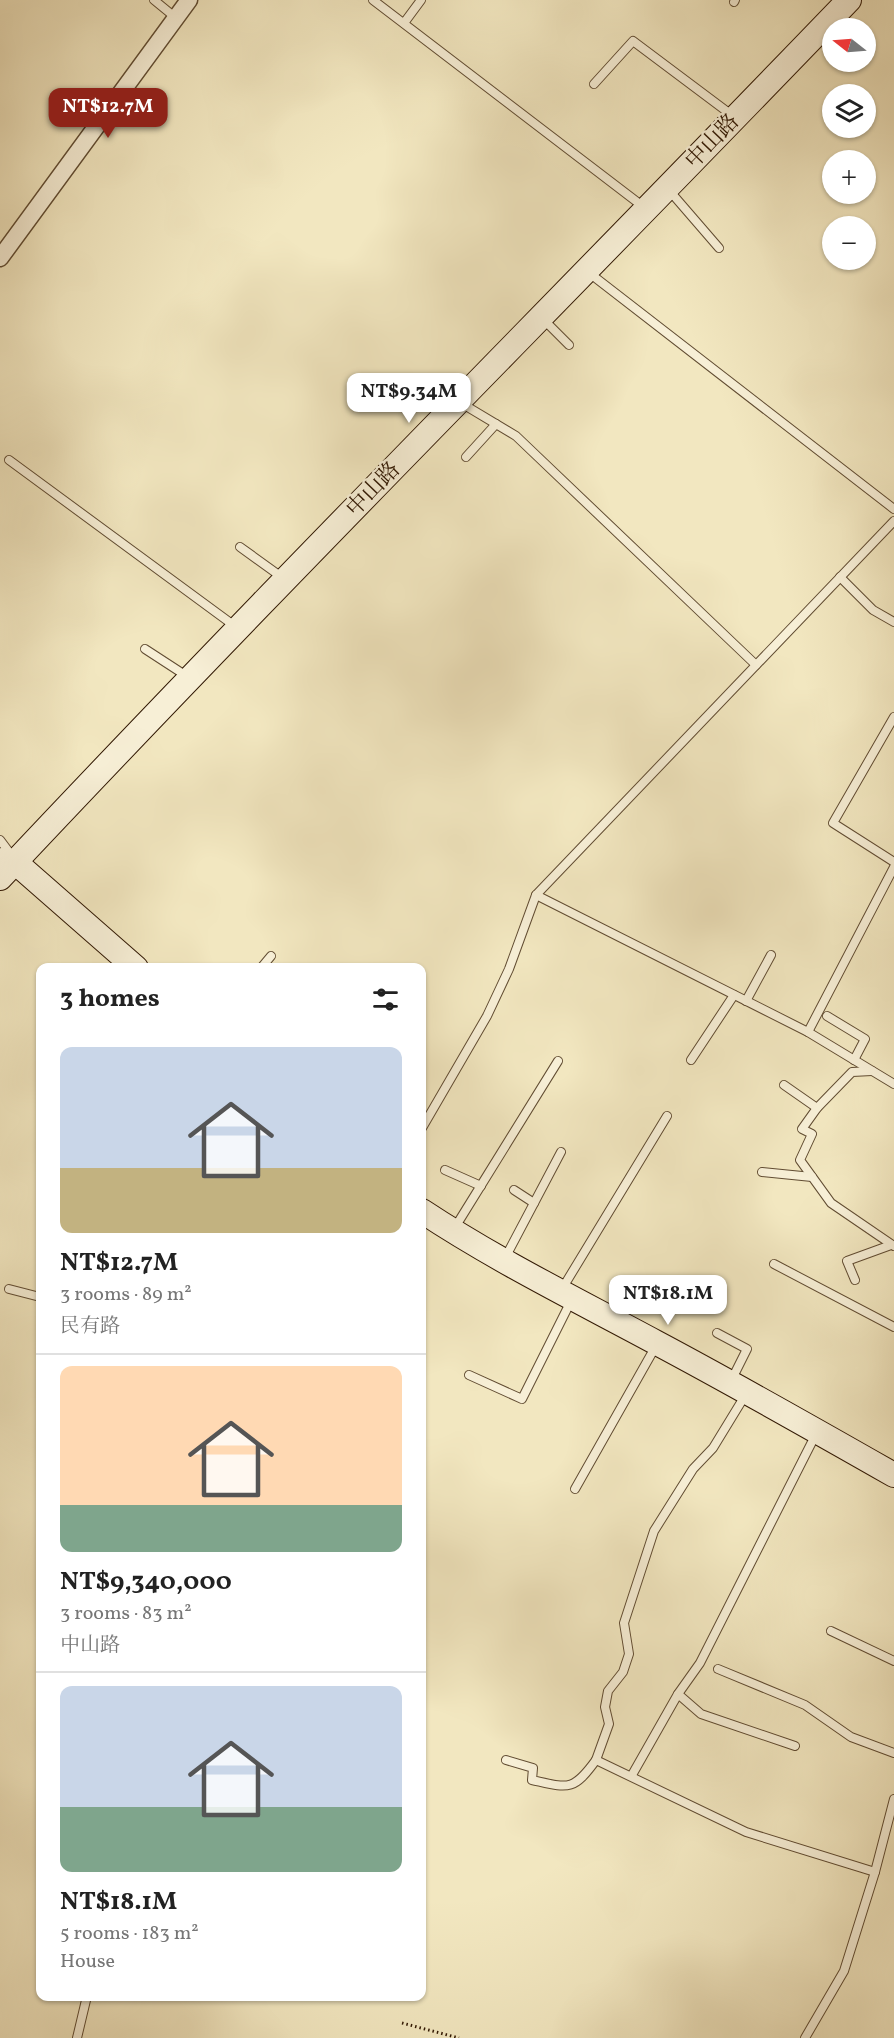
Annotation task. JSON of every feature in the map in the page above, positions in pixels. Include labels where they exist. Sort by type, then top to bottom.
[{"type":"main road","name":"中山路","points":[[5,866],[648,210],[846,1]]},
{"type":"main road","points":[[5,866],[130,963]]},
{"type":"main road","points":[[426,1214],[453,1232],[818,1431],[894,1475]]},
{"type":"street","points":[[0,258],[189,0]]},
{"type":"lane","points":[[154,0],[176,18]]},
{"type":"lane","points":[[373,0],[648,210]]},
{"type":"lane","points":[[404,23],[421,0]]},
{"type":"lane","points":[[594,84],[633,41],[736,118]]},
{"type":"lane","points":[[88,105],[103,117]]},
{"type":"lane","points":[[668,189],[719,248]]},
{"type":"lane","points":[[587,271],[894,509]]},
{"type":"lane","points":[[542,318],[569,345]]},
{"type":"lane","points":[[459,402],[516,436],[756,665]]},
{"type":"lane","points":[[466,457],[496,424]]},
{"type":"lane","points":[[9,460],[238,629]]},
{"type":"lane","points":[[426,1121],[487,1016],[509,969],[536,895],[894,521]]},
{"type":"lane","points":[[240,547],[286,580]]},
{"type":"lane","points":[[840,578],[873,610],[894,622]]},
{"type":"lane","points":[[145,649],[190,679]]},
{"type":"lane","points":[[894,717],[833,823],[894,862]]},
{"type":"lane","points":[[0,840],[5,866]]},
{"type":"lane","points":[[808,1032],[894,867]]},
{"type":"lane","points":[[536,895],[808,1032],[894,1084]]},
{"type":"lane","points":[[746,1001],[771,955]]},
{"type":"lane","points":[[265,963],[271,956]]},
{"type":"lane","points":[[691,1060],[734,995]]},
{"type":"lane","points":[[827,1016],[865,1039],[854,1060]]},
{"type":"lane","points":[[453,1232],[558,1061]]},
{"type":"lane","points":[[872,1071],[852,1072],[817,1107],[802,1129],[812,1134],[800,1160],[831,1203],[893,1245]]},
{"type":"lane","points":[[784,1085],[817,1107]]},
{"type":"lane","points":[[469,1375],[522,1399],[566,1295],[667,1116]]},
{"type":"lane","points":[[504,1260],[561,1152]]},
{"type":"lane","points":[[445,1170],[481,1186]]},
{"type":"lane","points":[[762,1172],[812,1177]]},
{"type":"lane","points":[[514,1190],[534,1203]]},
{"type":"lane","points":[[855,1280],[847,1261],[893,1245]]},
{"type":"lane","points":[[774,1264],[894,1327]]},
{"type":"lane","points":[[9,1289],[36,1295]]},
{"type":"lane","points":[[506,1760],[533,1768],[532,1780],[564,1787],[581,1781],[596,1760],[609,1724],[605,1707],[608,1691],[623,1672],[629,1654],[624,1623],[654,1531],[693,1468],[712,1448],[738,1388],[747,1349],[717,1333]]},
{"type":"lane","points":[[575,1489],[658,1344]]},
{"type":"lane","points":[[632,1775],[678,1694],[700,1663],[818,1431]]},
{"type":"lane","points":[[831,1631],[894,1661]]},
{"type":"lane","points":[[718,1669],[805,1705],[851,1737],[894,1753]]},
{"type":"lane","points":[[678,1694],[700,1714],[795,1746]]},
{"type":"lane","points":[[596,1760],[632,1775],[746,1832],[875,1872]]},
{"type":"lane","points":[[805,2038],[844,1971],[875,1872],[894,1799]]},
{"type":"lane","points":[[77,2038],[86,2001]]},
{"type":"path","points":[[402,2023],[459,2038]]}]
